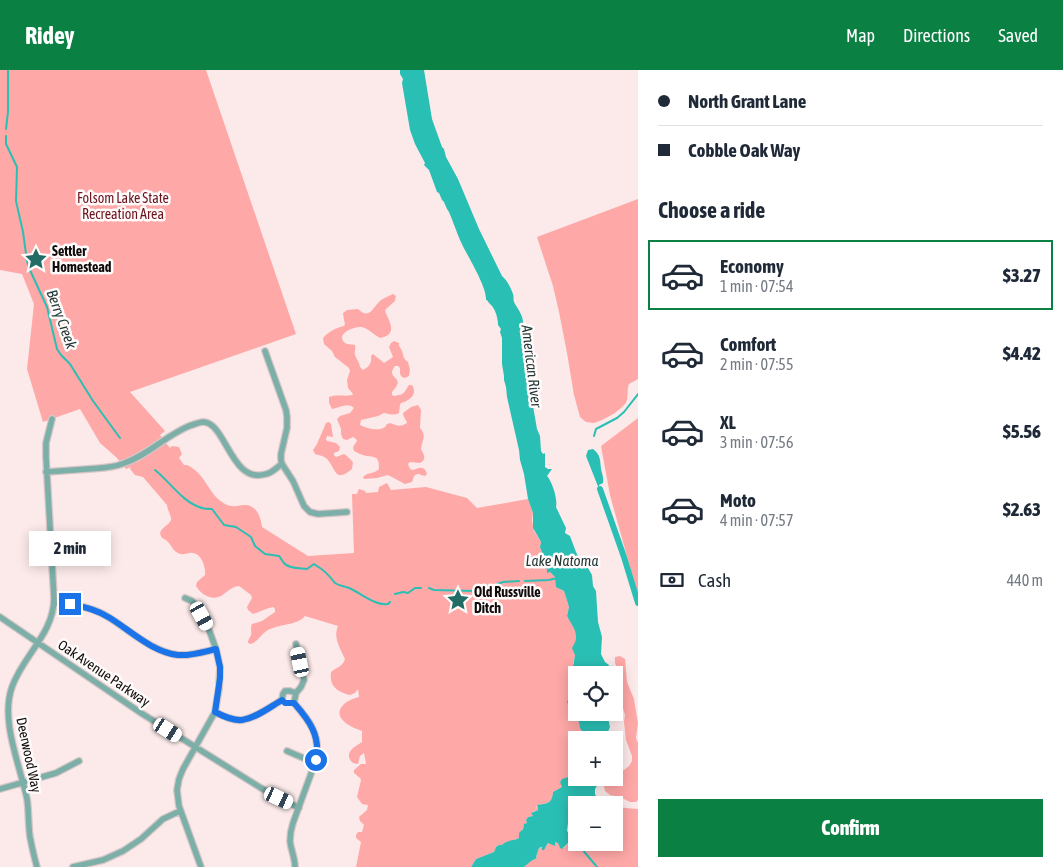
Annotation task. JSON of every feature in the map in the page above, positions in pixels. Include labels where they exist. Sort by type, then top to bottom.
[{"type":"street","points":[[265,351],[287,416],[287,428],[281,454],[282,464],[294,481],[304,506],[310,512],[318,514],[347,512]]},
{"type":"street","name":"Deerwood Way","points":[[37,867],[30,837],[23,783],[8,723],[8,707],[15,679],[50,622],[54,603],[46,472],[46,444],[52,419]]},
{"type":"street","points":[[46,472],[107,468],[122,464],[137,458],[182,429],[204,422],[214,428],[240,467],[250,474],[267,474],[282,464]]},
{"type":"street","points":[[186,598],[196,606],[208,627],[220,667],[215,712],[183,769],[179,779],[177,795],[180,811],[201,867]]},
{"type":"street","points":[[54,603],[70,604],[93,610],[110,618],[154,647],[170,653],[187,655],[216,649]]},
{"type":"street","name":"Oak Avenue Parkway","points":[[0,616],[133,708],[261,788],[299,808]]},
{"type":"street","points":[[294,703],[296,693],[301,688],[304,680],[296,644]]},
{"type":"street","points":[[282,700],[285,691],[296,693]]},
{"type":"street","points":[[215,712],[225,717],[242,720],[282,700]]},
{"type":"street","points":[[282,700],[285,703],[294,703],[310,722],[318,753],[290,834],[295,867]]},
{"type":"street","points":[[287,752],[315,763]]},
{"type":"street","points":[[0,789],[56,774],[79,761]]},
{"type":"street","points":[[73,867],[103,860],[123,851],[141,839],[155,825],[180,811]]},
{"type":"green space","name":"Folsom Lake State Recreation Area","points":[[0,70],[206,70],[296,334],[130,392],[165,431],[160,435],[170,448],[172,446],[179,447],[182,454],[179,458],[184,465],[198,473],[217,498],[227,505],[248,505],[252,507],[259,515],[262,527],[308,556],[354,553],[352,494],[357,494],[359,489],[366,493],[378,492],[379,487],[387,483],[391,490],[426,487],[467,498],[477,508],[528,499],[533,513],[534,531],[541,542],[543,562],[547,572],[550,572],[555,577],[560,589],[564,591],[569,607],[567,616],[576,632],[574,666],[568,666],[568,721],[578,721],[582,731],[568,731],[568,777],[560,781],[562,787],[553,792],[550,802],[536,806],[538,810],[532,812],[533,816],[528,817],[519,838],[499,845],[494,852],[476,859],[471,867],[356,867],[361,842],[356,838],[356,835],[358,832],[362,832],[364,825],[359,817],[367,810],[368,805],[362,804],[357,797],[361,780],[354,773],[354,770],[361,764],[366,764],[364,753],[360,756],[358,764],[351,761],[349,757],[352,749],[362,742],[362,731],[347,724],[340,715],[341,707],[359,697],[358,689],[350,695],[335,688],[331,682],[331,672],[341,665],[345,659],[336,635],[338,626],[305,616],[294,623],[274,627],[265,632],[254,643],[248,643],[252,624],[262,621],[275,612],[275,609],[273,607],[253,614],[247,607],[252,598],[251,595],[239,586],[216,598],[208,597],[202,593],[196,586],[197,582],[205,575],[204,565],[199,556],[193,553],[182,554],[176,552],[160,534],[162,529],[171,520],[167,505],[143,477],[135,475],[130,469],[131,467],[126,469],[100,443],[80,409],[43,422],[27,369],[34,304],[22,274],[0,270]]},
{"type":"green space","points":[[638,199],[638,379],[629,384],[627,400],[618,411],[598,422],[586,422],[580,417],[574,395],[553,286],[537,237]]},
{"type":"green space","points":[[393,294],[396,296],[395,301],[385,311],[391,328],[389,334],[380,338],[367,329],[359,327],[344,333],[342,339],[346,344],[355,345],[355,355],[363,370],[370,364],[373,354],[384,363],[393,357],[389,347],[394,341],[399,343],[408,362],[409,376],[405,378],[400,374],[398,366],[395,366],[392,370],[392,374],[398,383],[392,395],[402,394],[409,385],[412,385],[414,394],[412,397],[401,403],[399,413],[393,415],[384,413],[361,420],[360,425],[376,429],[385,427],[389,423],[397,426],[403,425],[407,423],[403,413],[411,407],[418,405],[421,410],[420,428],[424,436],[421,449],[424,458],[420,463],[410,462],[408,464],[410,469],[423,468],[427,474],[425,476],[416,475],[412,482],[405,484],[388,475],[364,479],[365,475],[379,469],[379,462],[375,457],[364,456],[354,451],[353,447],[357,441],[353,437],[347,440],[343,439],[337,419],[350,413],[354,408],[346,405],[332,409],[329,397],[353,394],[348,388],[347,380],[350,371],[324,344],[323,338],[333,330],[344,326],[343,313],[347,310],[358,309],[365,313],[371,312],[381,300]]},
{"type":"green space","points":[[638,418],[638,596],[610,495],[601,446]]},
{"type":"green space","points":[[329,422],[333,437],[327,436],[326,439],[340,447],[339,451],[334,453],[334,455],[336,457],[344,454],[353,462],[352,469],[342,475],[336,473],[327,459],[315,454],[313,450],[326,423]]},
{"type":"green space","points":[[620,656],[625,659],[627,682],[634,699],[638,723],[636,738],[638,743],[638,800],[636,802],[630,802],[623,798],[623,796],[610,795],[605,791],[604,786],[623,786],[623,771],[632,761],[626,740],[624,722],[623,666],[616,666],[615,657]]},
{"type":"green space","points":[[623,808],[638,809],[638,867],[524,867],[530,861],[537,858],[539,848],[546,847],[548,843],[555,845],[555,842],[558,843],[560,848],[564,848],[568,843],[568,851],[623,851]]},
{"type":"water","name":"Lake Natoma","points":[[400,70],[424,70],[432,119],[442,147],[479,229],[502,276],[511,289],[514,302],[522,317],[522,328],[525,335],[526,349],[528,350],[526,369],[529,376],[529,384],[533,383],[534,386],[532,390],[535,403],[533,406],[540,436],[541,451],[543,454],[545,453],[545,467],[552,469],[547,476],[554,491],[556,507],[566,528],[565,533],[570,536],[582,564],[588,568],[592,575],[593,586],[596,591],[598,622],[602,637],[601,654],[609,666],[573,666],[575,655],[572,648],[576,635],[567,616],[569,607],[564,591],[556,587],[555,577],[550,572],[547,573],[547,569],[542,567],[544,558],[540,547],[541,542],[533,528],[533,513],[528,499],[504,380],[501,329],[498,325],[495,310],[486,300],[480,279],[415,144],[410,130],[402,83],[403,79]]},
{"type":"water","points":[[593,449],[599,456],[603,478],[603,483],[599,485],[600,489],[586,456],[588,450]]},
{"type":"water","points":[[609,721],[610,727],[608,731],[582,731],[579,722]]},
{"type":"water","points":[[568,777],[568,786],[597,786],[595,789],[596,796],[568,796],[568,843],[562,849],[558,843],[555,842],[555,846],[548,843],[544,850],[542,850],[542,847],[539,848],[537,858],[524,867],[471,867],[476,859],[494,852],[499,845],[519,838],[519,833],[523,829],[524,824],[527,823],[528,817],[533,816],[531,813],[538,810],[537,805],[550,801],[553,792],[562,787],[560,782]]},
{"type":"waterway","name":"Berry Creek","points":[[6,129],[8,70]]},
{"type":"waterway","name":"Berry Creek","points":[[6,136],[6,144],[17,167],[16,201],[27,261],[47,307],[57,349],[70,364],[93,401],[120,438]]},
{"type":"waterway","points":[[594,436],[596,429],[617,418],[638,394]]},
{"type":"waterway","points":[[155,470],[181,496],[201,508],[212,509],[224,525],[236,527],[251,537],[255,546],[265,554],[279,556],[286,565],[292,567],[307,569],[314,564],[324,571],[335,583],[378,603],[388,604],[390,602]]},
{"type":"waterway","points":[[600,489],[638,603]]},
{"type":"waterway","points":[[525,581],[557,578]]},
{"type":"waterway","points":[[429,588],[434,590],[475,591],[503,582],[519,581]]},
{"type":"waterway","points":[[395,594],[408,593],[415,588],[421,588]]},
{"type":"waterway","points":[[584,851],[597,867]]},
{"type":"place","name":"Settler Homestead","points":[[36,259]]},
{"type":"place","name":"Old Russville Ditch","points":[[458,600]]},
{"type":"route","points":[[70,604],[102,613],[154,647],[170,653],[187,655],[216,649],[220,667],[220,678],[215,712],[225,717],[242,720],[282,700],[285,703],[294,703],[310,722],[313,729],[318,753],[316,760]]},
{"type":"water label","name":"American River","points":[[532,366]]}]
